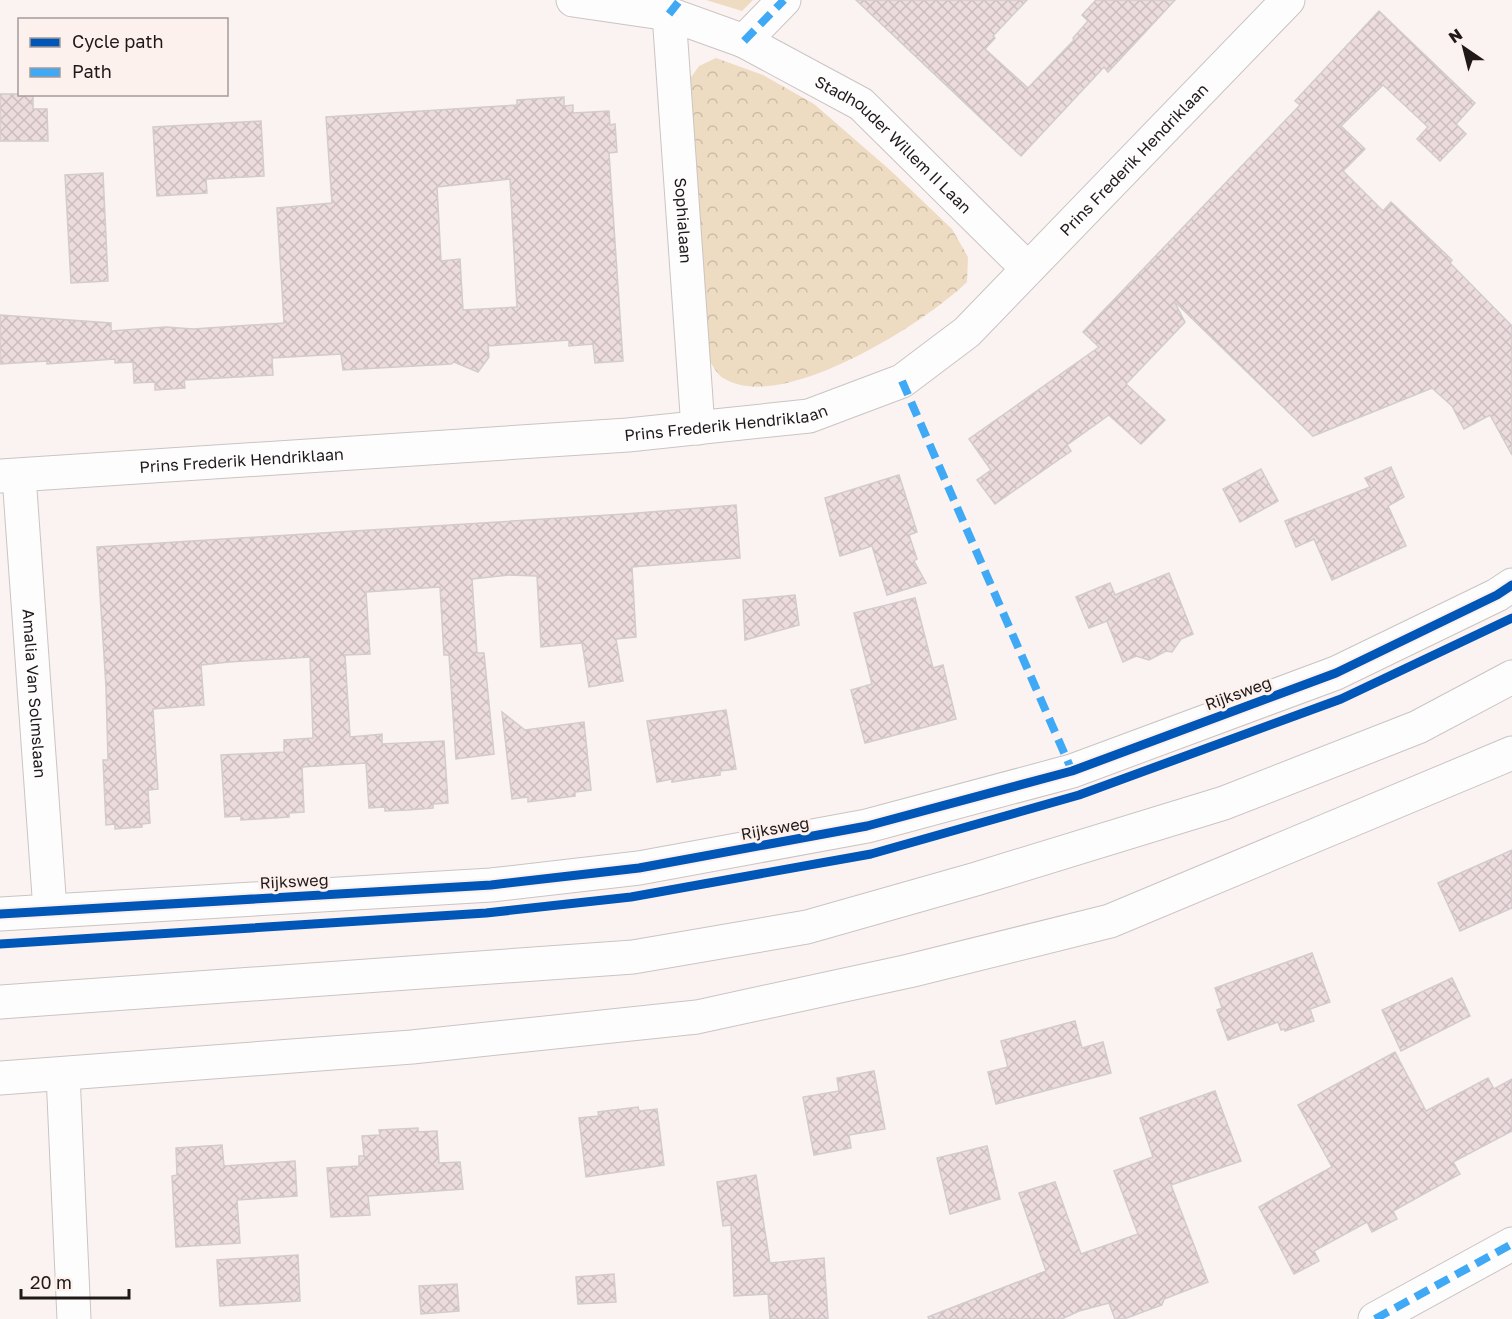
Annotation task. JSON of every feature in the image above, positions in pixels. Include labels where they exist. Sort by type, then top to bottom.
[{"type":"street","name":"Stadhouder Willem II Laan","points":[[573,0],[669,14],[744,41],[861,104],[1027,268]]},
{"type":"street","points":[[744,41],[784,0]]},
{"type":"street","name":"Prins Frederik Hendriklaan","points":[[9,476],[616,436],[808,416],[902,381],[967,332],[1288,0]]},
{"type":"street","name":"Sophialaan","points":[[669,14],[699,428]]},
{"type":"street","name":"Amalia Van Solmslaan","points":[[9,476],[50,910]]},
{"type":"street","name":"Rijksweg","points":[[0,914],[491,885],[639,868],[867,826],[1071,771],[1336,673],[1487,600],[1512,585]]},
{"type":"street","points":[[0,1002],[633,957],[807,927],[976,879],[1224,802],[1418,727],[1512,677]]},
{"type":"street","points":[[0,1078],[411,1047],[697,1017],[909,971],[1110,921],[1512,753]]},
{"type":"street","points":[[63,1074],[74,1319]]},
{"type":"street","points":[[1375,1319],[1512,1244]]},
{"type":"green space","points":[[706,0],[753,0],[742,11]]},
{"type":"green space","points":[[716,58],[763,75],[814,104],[890,170],[952,229],[968,257],[967,282],[919,320],[887,340],[815,375],[780,384],[748,386],[720,376],[707,356],[689,80],[699,66]]},
{"type":"building","points":[[856,0],[1027,0],[993,36],[995,38],[985,49],[1028,88],[1074,40],[1073,38],[1088,21],[1082,15],[1096,0],[1175,0],[1108,72],[1104,67],[1021,156]]},
{"type":"building","points":[[1379,11],[1475,103],[1456,124],[1466,134],[1440,161],[1417,139],[1428,127],[1383,85],[1341,126],[1365,149],[1343,171],[1383,211],[1391,202],[1452,260],[1450,263],[1512,326],[1512,455],[1490,415],[1464,429],[1452,406],[1432,388],[1313,436],[1174,301],[1185,322],[1126,384],[1165,420],[1141,444],[1109,415],[1067,445],[1071,451],[995,504],[977,480],[991,470],[969,439],[1099,347],[1083,332],[1300,105],[1295,101]]},
{"type":"building","points":[[0,94],[33,96],[33,109],[47,109],[48,141],[0,141]]},
{"type":"building","points":[[564,97],[564,106],[573,105],[573,113],[609,111],[610,125],[615,124],[617,152],[609,153],[623,361],[595,363],[593,344],[569,346],[569,340],[488,346],[489,357],[478,372],[454,362],[343,370],[341,354],[272,358],[273,375],[184,380],[185,388],[155,390],[155,382],[134,383],[133,362],[115,363],[115,359],[47,364],[47,361],[0,364],[0,315],[111,323],[111,331],[284,323],[277,208],[332,203],[326,117],[517,105],[517,100]],"holes":[[[510,179],[517,307],[463,310],[460,259],[441,261],[437,187]]]},
{"type":"building","points":[[261,121],[264,176],[206,179],[207,193],[157,196],[153,127]]},
{"type":"building","points":[[103,173],[108,281],[71,283],[65,175]]},
{"type":"building","points":[[1391,467],[1404,497],[1388,506],[1406,546],[1332,580],[1314,539],[1296,547],[1285,521],[1370,487],[1365,478]]},
{"type":"building","points":[[1261,469],[1278,501],[1240,522],[1223,489]]},
{"type":"building","points":[[899,475],[917,532],[909,535],[917,559],[914,561],[926,583],[887,595],[872,546],[840,556],[825,498]]},
{"type":"building","points":[[736,505],[740,558],[632,567],[636,637],[616,639],[623,681],[589,687],[582,643],[541,647],[537,576],[509,575],[472,579],[477,653],[484,653],[494,754],[456,759],[449,655],[444,655],[440,587],[366,592],[370,654],[345,655],[350,737],[382,734],[382,744],[444,741],[448,803],[433,804],[433,808],[408,810],[385,811],[385,807],[369,808],[366,763],[302,767],[304,812],[289,813],[289,817],[241,820],[241,816],[225,817],[221,755],[284,752],[284,740],[313,738],[310,657],[229,662],[201,665],[204,705],[153,709],[158,789],[148,790],[150,823],[142,824],[142,827],[115,829],[115,824],[106,825],[103,760],[108,760],[106,687],[97,547]]},
{"type":"building","points":[[1169,573],[1193,634],[1181,639],[1172,652],[1166,651],[1149,660],[1136,656],[1123,662],[1107,621],[1089,628],[1076,597],[1110,583],[1115,595]]},
{"type":"building","points":[[795,595],[799,625],[745,640],[743,600]]},
{"type":"building","points":[[915,598],[933,668],[943,665],[956,719],[865,743],[851,690],[872,684],[854,613]]},
{"type":"building","points":[[726,710],[736,769],[720,771],[720,775],[657,782],[647,721]]},
{"type":"building","points":[[502,712],[525,730],[584,722],[591,790],[575,792],[575,796],[528,802],[528,797],[512,799]]},
{"type":"building","points":[[1512,850],[1512,908],[1460,931],[1438,883]]},
{"type":"building","points":[[1312,953],[1330,1002],[1310,1009],[1314,1021],[1285,1031],[1281,1030],[1278,1022],[1228,1040],[1217,1010],[1222,1008],[1215,988]]},
{"type":"building","points":[[1452,978],[1470,1016],[1401,1051],[1382,1010]]},
{"type":"building","points":[[1075,1021],[1082,1048],[1103,1042],[1111,1073],[996,1104],[988,1072],[1008,1067],[1001,1041]]},
{"type":"building","points":[[1395,1052],[1426,1111],[1488,1078],[1494,1089],[1512,1079],[1512,1131],[1453,1162],[1460,1174],[1393,1211],[1397,1219],[1372,1232],[1367,1222],[1314,1251],[1319,1261],[1294,1274],[1259,1207],[1332,1167],[1298,1105]]},
{"type":"building","points":[[874,1071],[885,1129],[849,1135],[851,1148],[814,1155],[803,1097],[839,1091],[837,1078]]},
{"type":"building","points":[[1215,1091],[1241,1161],[1171,1185],[1208,1282],[1164,1299],[1162,1305],[1124,1319],[1115,1319],[1109,1303],[1079,1311],[1062,1319],[929,1319],[928,1317],[1046,1271],[1019,1193],[1055,1182],[1081,1254],[1138,1234],[1114,1171],[1153,1157],[1140,1118]]},
{"type":"building","points":[[638,1107],[639,1111],[657,1109],[664,1165],[586,1177],[579,1118],[599,1116],[598,1112]]},
{"type":"building","points":[[418,1128],[418,1132],[437,1131],[439,1163],[460,1162],[463,1189],[368,1196],[370,1215],[331,1217],[327,1168],[359,1166],[359,1156],[364,1156],[362,1136],[380,1135],[379,1130]]},
{"type":"building","points":[[222,1145],[224,1166],[295,1161],[297,1196],[237,1200],[240,1243],[176,1247],[172,1176],[177,1175],[176,1148]]},
{"type":"building","points":[[987,1146],[1000,1199],[950,1214],[937,1158]]},
{"type":"building","points":[[756,1175],[770,1263],[824,1258],[828,1319],[770,1319],[768,1294],[734,1296],[731,1225],[723,1226],[717,1182]]},
{"type":"building","points":[[298,1255],[300,1301],[220,1306],[217,1260]]},
{"type":"building","points":[[614,1274],[616,1302],[578,1304],[576,1277]]},
{"type":"building","points":[[457,1284],[459,1311],[421,1314],[419,1286]]},
{"type":"marked path","points":[[669,14],[680,0]]},
{"type":"marked path","points":[[744,41],[784,0]]},
{"type":"marked path","points":[[902,381],[1072,771]]},
{"type":"marked path","points":[[1375,1319],[1512,1244]]},
{"type":"cycle path","points":[[0,914],[491,885],[639,868],[867,826],[1072,771],[1336,673],[1497,595],[1512,585]]},
{"type":"cycle path","points":[[0,944],[486,913],[631,897],[871,854],[1079,795],[1341,699],[1512,618]]}]
